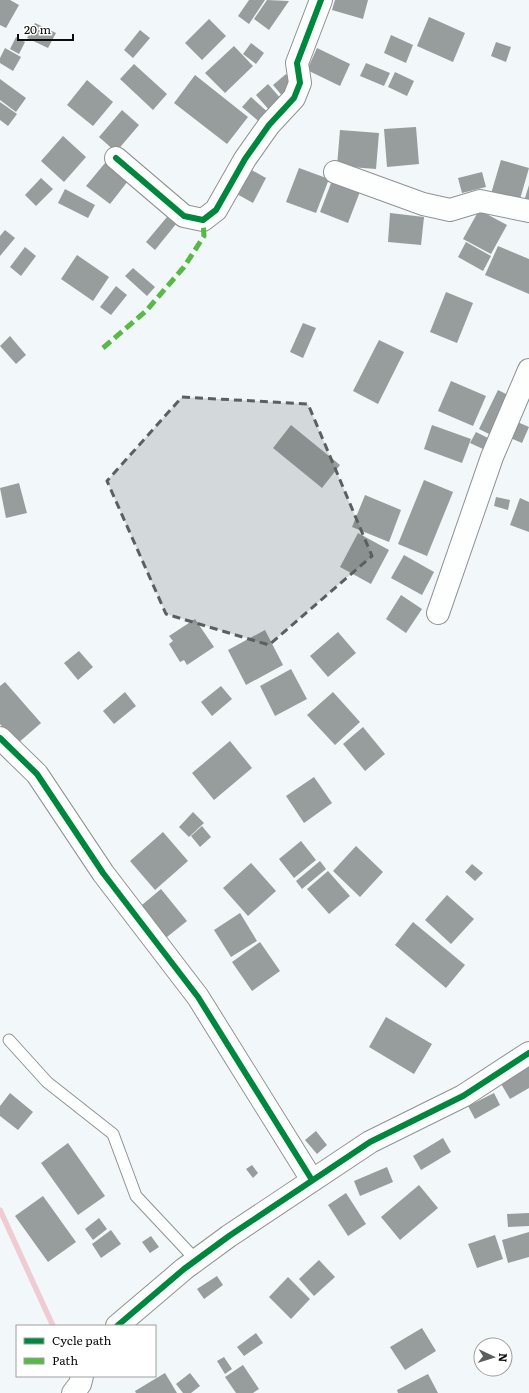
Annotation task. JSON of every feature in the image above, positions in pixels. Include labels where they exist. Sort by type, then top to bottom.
[{"type":"street","points":[[116,158],[184,216],[203,220],[216,210],[245,159],[269,125],[294,98],[300,82],[297,63],[321,0]]},
{"type":"street","points":[[335,172],[423,204],[450,210],[480,201],[529,211]]},
{"type":"street","points":[[438,613],[492,457],[529,370]]},
{"type":"street","points":[[0,738],[37,774],[103,873],[198,997],[312,1180]]},
{"type":"street","points":[[117,1325],[196,1260],[312,1180],[370,1142],[463,1096],[529,1053]]},
{"type":"street","points":[[73,1393],[80,1384],[82,1377]]},
{"type":"lane","points":[[9,1040],[47,1082],[113,1134],[136,1196],[196,1260]]},
{"type":"highlighted area","points":[[182,397],[308,404],[372,556],[269,645],[166,614],[107,481]]},
{"type":"building","points":[[0,0],[10,0],[19,5],[6,28],[0,25]]},
{"type":"building","points":[[249,0],[265,0],[249,24],[238,16]]},
{"type":"building","points":[[267,0],[289,1],[269,30],[254,19]]},
{"type":"building","points":[[335,0],[368,0],[363,19],[332,10]]},
{"type":"building","points":[[429,17],[465,33],[453,62],[417,46]]},
{"type":"building","points":[[209,19],[226,36],[202,60],[185,43]]},
{"type":"building","points":[[35,23],[56,33],[48,48],[27,38]]},
{"type":"building","points":[[140,30],[150,38],[133,58],[124,50]]},
{"type":"building","points":[[391,35],[413,45],[406,63],[384,53]]},
{"type":"building","points":[[16,37],[25,42],[19,54],[10,49]]},
{"type":"building","points":[[496,42],[511,47],[506,62],[491,56]]},
{"type":"building","points":[[251,43],[264,53],[256,64],[243,54]]},
{"type":"building","points":[[234,46],[253,66],[225,93],[205,73]]},
{"type":"building","points":[[5,48],[21,57],[13,71],[0,63],[0,58]]},
{"type":"building","points":[[317,48],[350,64],[340,86],[307,70]]},
{"type":"building","points":[[366,63],[390,73],[384,86],[360,76]]},
{"type":"building","points":[[134,64],[167,94],[153,110],[120,79]]},
{"type":"building","points":[[395,72],[414,81],[407,96],[388,87]]},
{"type":"building","points":[[286,74],[297,87],[284,98],[273,85]]},
{"type":"building","points":[[195,75],[248,117],[227,144],[174,103]]},
{"type":"building","points":[[0,79],[26,98],[16,112],[0,100]]},
{"type":"building","points":[[87,80],[113,102],[93,126],[67,105]]},
{"type":"building","points":[[268,84],[282,100],[270,111],[256,95]]},
{"type":"building","points":[[251,97],[272,116],[263,125],[242,107]]},
{"type":"building","points":[[0,102],[17,114],[8,126],[0,120]]},
{"type":"building","points":[[122,110],[139,125],[116,152],[99,137]]},
{"type":"building","points":[[416,127],[419,164],[387,167],[384,129]]},
{"type":"building","points":[[340,130],[379,133],[376,169],[337,166]]},
{"type":"building","points":[[63,136],[86,157],[64,182],[41,161]]},
{"type":"building","points":[[501,160],[529,168],[518,206],[490,197]]},
{"type":"building","points":[[105,163],[128,181],[110,204],[86,186]]},
{"type":"building","points":[[248,168],[266,178],[253,203],[235,193]]},
{"type":"building","points":[[299,168],[329,179],[316,213],[286,202]]},
{"type":"building","points":[[482,172],[486,187],[462,193],[458,178]]},
{"type":"building","points":[[41,178],[53,189],[36,206],[25,195]]},
{"type":"building","points":[[333,178],[361,189],[348,223],[320,212]]},
{"type":"building","points":[[529,185],[529,202],[524,201]]},
{"type":"building","points":[[65,189],[95,205],[88,218],[58,203]]},
{"type":"building","points":[[479,210],[507,225],[491,254],[463,239]]},
{"type":"building","points":[[390,213],[424,217],[421,245],[388,242]]},
{"type":"building","points":[[167,217],[176,224],[155,250],[146,242]]},
{"type":"building","points":[[5,230],[15,238],[0,256],[0,236]]},
{"type":"building","points":[[466,242],[491,256],[483,271],[458,257]]},
{"type":"building","points":[[498,246],[529,259],[529,294],[485,275]]},
{"type":"building","points":[[25,247],[36,256],[21,276],[10,267]]},
{"type":"building","points":[[77,255],[109,277],[93,301],[61,279]]},
{"type":"building","points":[[133,268],[155,287],[147,296],[125,276]]},
{"type":"building","points":[[116,286],[127,295],[111,315],[100,307]]},
{"type":"building","points":[[446,292],[473,303],[457,343],[430,332]]},
{"type":"building","points":[[303,323],[316,328],[303,358],[290,352]]},
{"type":"building","points":[[10,336],[26,355],[16,364],[0,346]]},
{"type":"building","points":[[379,340],[404,352],[378,404],[353,391]]},
{"type":"building","points":[[451,381],[486,396],[473,426],[438,411]]},
{"type":"building","points":[[498,390],[510,396],[491,435],[479,429]]},
{"type":"building","points":[[515,421],[529,427],[522,443],[508,437]]},
{"type":"building","points":[[291,425],[340,465],[322,488],[273,448]]},
{"type":"building","points":[[432,425],[471,439],[462,463],[424,449]]},
{"type":"building","points":[[476,432],[488,438],[483,449],[470,443]]},
{"type":"building","points":[[424,480],[453,492],[427,556],[398,544]]},
{"type":"building","points":[[19,483],[27,513],[6,518],[0,488]]},
{"type":"building","points":[[365,495],[401,510],[389,542],[352,527]]},
{"type":"building","points":[[496,497],[510,500],[508,510],[494,506]]},
{"type":"building","points":[[520,498],[529,502],[529,532],[510,525]]},
{"type":"building","points":[[358,533],[389,550],[371,584],[340,567]]},
{"type":"building","points":[[404,555],[434,572],[422,595],[391,578]]},
{"type":"building","points":[[401,595],[422,609],[406,633],[386,619]]},
{"type":"building","points":[[195,619],[214,647],[187,665],[184,660],[180,662],[169,644],[173,641],[169,636]]},
{"type":"building","points":[[265,630],[283,665],[246,685],[228,650]]},
{"type":"building","points":[[338,632],[356,653],[328,677],[310,656]]},
{"type":"building","points":[[79,651],[93,667],[78,680],[64,663]]},
{"type":"building","points":[[291,669],[307,699],[275,716],[260,686]]},
{"type":"building","points":[[5,682],[41,723],[17,744],[0,724],[0,686]]},
{"type":"building","points":[[221,686],[232,699],[212,716],[201,702]]},
{"type":"building","points":[[125,692],[136,706],[114,724],[103,711]]},
{"type":"building","points":[[333,692],[360,722],[335,745],[307,715]]},
{"type":"building","points":[[363,727],[385,754],[365,771],[343,744]]},
{"type":"building","points":[[230,741],[252,768],[214,800],[192,773]]},
{"type":"building","points":[[314,777],[332,803],[304,823],[286,796]]},
{"type":"building","points":[[193,812],[204,823],[189,837],[179,827]]},
{"type":"building","points":[[202,826],[211,837],[200,847],[191,836]]},
{"type":"building","points":[[163,832],[188,861],[155,890],[130,861]]},
{"type":"building","points":[[301,841],[316,860],[294,878],[279,859]]},
{"type":"building","points":[[356,846],[383,872],[360,897],[333,871]]},
{"type":"building","points":[[320,861],[326,869],[302,889],[296,881]]},
{"type":"building","points":[[251,863],[276,891],[248,916],[223,888]]},
{"type":"building","points":[[472,864],[483,873],[475,881],[465,872]]},
{"type":"building","points":[[328,871],[350,896],[329,914],[307,889]]},
{"type":"building","points":[[161,889],[187,921],[162,941],[136,910]]},
{"type":"building","points":[[447,895],[474,919],[451,944],[425,920]]},
{"type":"building","points":[[240,913],[257,941],[231,957],[214,930]]},
{"type":"building","points":[[413,922],[465,965],[446,988],[395,945]]},
{"type":"building","points":[[260,942],[280,971],[252,991],[232,962]]},
{"type":"building","points":[[386,1017],[432,1044],[414,1074],[369,1047]]},
{"type":"building","points":[[529,1066],[529,1088],[510,1099],[500,1082]]},
{"type":"building","points":[[10,1093],[33,1112],[18,1130],[0,1116],[0,1106]]},
{"type":"building","points":[[494,1093],[500,1105],[475,1119],[468,1106]]},
{"type":"building","points":[[316,1131],[327,1145],[317,1154],[305,1140]]},
{"type":"building","points":[[443,1138],[451,1152],[421,1170],[413,1156]]},
{"type":"building","points":[[68,1143],[105,1196],[78,1215],[41,1163]]},
{"type":"building","points":[[252,1165],[258,1173],[253,1178],[246,1169]]},
{"type":"building","points":[[387,1167],[393,1182],[360,1196],[354,1181]]},
{"type":"building","points":[[419,1185],[438,1208],[400,1240],[381,1217]]},
{"type":"building","points":[[346,1193],[366,1224],[348,1236],[328,1205]]},
{"type":"building","points":[[43,1196],[76,1242],[48,1262],[15,1216]]},
{"type":"building","points":[[529,1213],[529,1226],[508,1227],[507,1214]]},
{"type":"building","points":[[99,1218],[107,1229],[93,1240],[85,1229]]},
{"type":"building","points":[[111,1230],[121,1244],[101,1258],[92,1244]]},
{"type":"building","points":[[529,1232],[529,1257],[508,1263],[502,1240]]},
{"type":"building","points":[[495,1235],[503,1259],[477,1268],[468,1244]]},
{"type":"building","points":[[151,1236],[159,1247],[150,1253],[142,1242]]},
{"type":"building","points":[[319,1260],[335,1277],[314,1296],[299,1279]]},
{"type":"building","points":[[217,1276],[223,1285],[204,1299],[197,1289]]},
{"type":"building","points":[[288,1277],[310,1299],[291,1319],[269,1297]]},
{"type":"building","points":[[422,1328],[436,1351],[405,1370],[390,1347]]},
{"type":"building","points":[[256,1333],[263,1343],[244,1356],[237,1347]]},
{"type":"building","points":[[224,1357],[232,1369],[225,1374],[217,1361]]},
{"type":"building","points":[[243,1365],[259,1389],[253,1393],[236,1393],[225,1377]]},
{"type":"building","points":[[165,1373],[177,1393],[136,1393],[135,1391]]},
{"type":"building","points":[[190,1373],[200,1386],[191,1393],[183,1393],[176,1384]]},
{"type":"building","points":[[428,1374],[438,1393],[398,1393],[397,1390]]},
{"type":"waterway","points":[[0,1210],[53,1325]]},
{"type":"marked path","points":[[103,348],[146,311],[184,267],[204,236],[203,220]]},
{"type":"cycle path","points":[[116,158],[184,216],[203,220],[216,210],[245,159],[269,125],[294,98],[300,83],[297,63],[321,0]]},
{"type":"cycle path","points":[[0,738],[37,774],[103,873],[198,997],[312,1180]]},
{"type":"cycle path","points":[[118,1325],[184,1269],[229,1236],[370,1142],[463,1096],[529,1053]]}]
